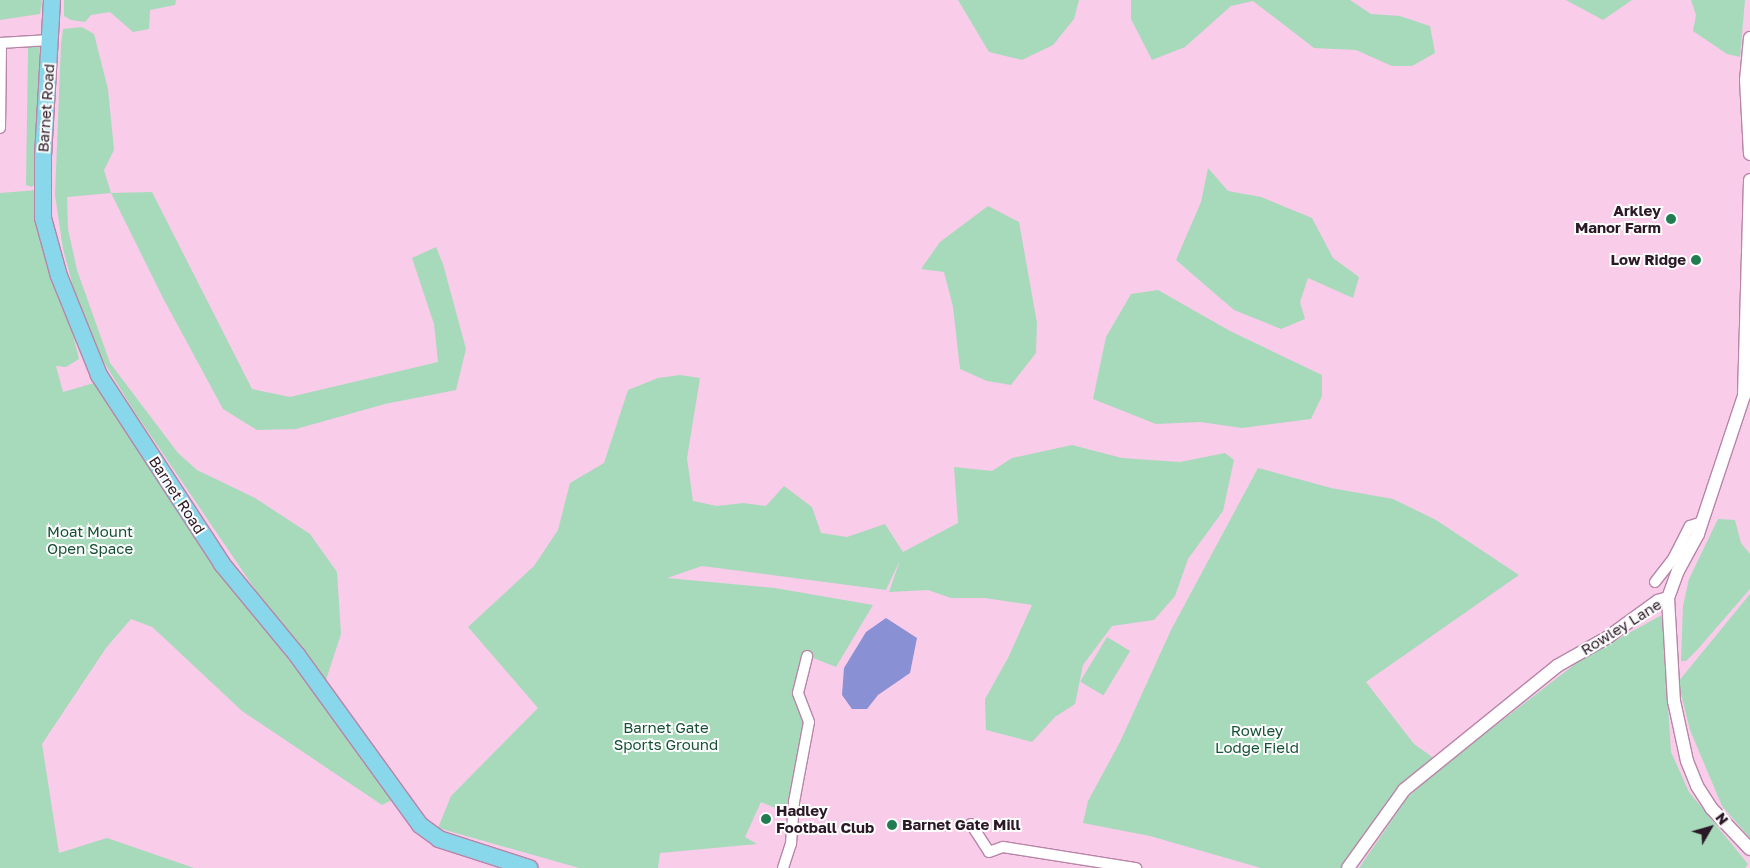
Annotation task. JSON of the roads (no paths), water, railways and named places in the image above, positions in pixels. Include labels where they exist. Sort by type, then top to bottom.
[{"type":"main road","name":"Barnet Road","points":[[52,0],[43,156],[43,218],[59,276],[99,375],[222,564],[297,655],[420,825],[439,839],[529,868]]},
{"type":"street","points":[[1750,38],[1746,80],[1750,154]]},
{"type":"street","points":[[0,128],[1,43],[50,40]]},
{"type":"street","name":"Rowley Lane","points":[[1348,868],[1404,790],[1556,666],[1608,638],[1658,601],[1668,598],[1702,522],[1747,381],[1744,311],[1750,180]]},
{"type":"street","points":[[1655,582],[1673,559],[1690,526],[1702,522]]},
{"type":"street","points":[[1668,598],[1671,674],[1680,738],[1704,798],[1750,850]]},
{"type":"street","points":[[782,868],[791,844],[794,802],[809,722],[798,693],[808,656]]},
{"type":"street","points":[[972,824],[989,852],[1003,847],[1136,868]]},
{"type":"water","points":[[886,618],[917,638],[910,673],[878,695],[867,709],[852,709],[842,695],[844,668],[866,632]]},
{"type":"place","name":"Arkley Manor Farm","points":[[1671,219]]},
{"type":"place","name":"Low Ridge","points":[[1696,260]]},
{"type":"place","name":"Hadley Football Club","points":[[766,819]]},
{"type":"place","name":"Barnet Gate Mill","points":[[892,825]]},
{"type":"park label","name":"Moat Mount Open Space","points":[[90,540]]},
{"type":"park label","name":"Barnet Gate Sports Ground","points":[[666,736]]},
{"type":"park label","name":"Rowley Lodge Field","points":[[1257,738]]}]
